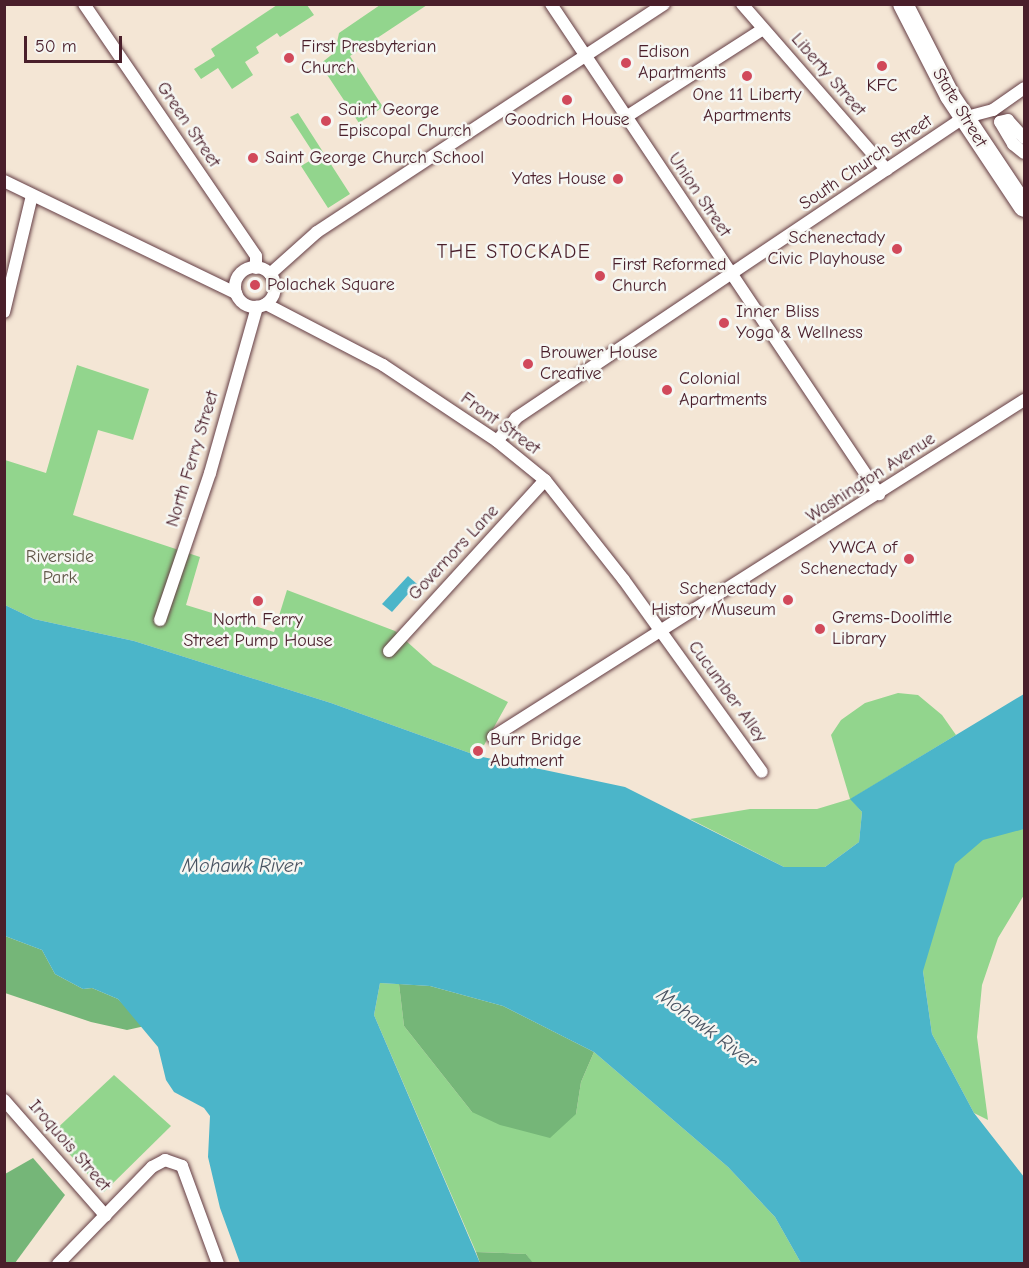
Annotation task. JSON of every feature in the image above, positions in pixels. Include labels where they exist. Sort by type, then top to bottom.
[{"type":"main road","name":"State Street","points":[[903,4],[963,118],[1024,207]]},
{"type":"street","name":"Green Street","points":[[84,4],[256,256],[256,268]]},
{"type":"street","name":"Union Street","points":[[551,4],[730,275],[879,494]]},
{"type":"street","points":[[270,274],[316,232],[664,4]]},
{"type":"street","name":"Liberty Street","points":[[742,4],[887,170]]},
{"type":"street","points":[[626,117],[762,29]]},
{"type":"street","name":"South Church Street","points":[[497,441],[516,418],[963,118],[993,110],[1024,88]]},
{"type":"street","points":[[1024,138],[1008,120],[1000,122],[1013,144],[1024,153]]},
{"type":"street","name":"Front Street","points":[[4,181],[236,293],[244,304],[262,306],[383,365],[497,441],[545,480],[661,632]]},
{"type":"street","points":[[4,312],[32,195]]},
{"type":"street","points":[[236,293],[240,275],[256,268],[270,274]]},
{"type":"street","points":[[262,306],[274,293],[270,274]]},
{"type":"street","name":"North Ferry Street","points":[[160,620],[210,473],[262,306]]},
{"type":"street","name":"Washington Avenue","points":[[492,737],[879,494],[1024,400]]},
{"type":"street","name":"Governors Lane","points":[[389,651],[545,480]]},
{"type":"street","name":"Cucumber Alley","points":[[661,632],[762,772]]},
{"type":"street","name":"Iroquois Street","points":[[4,1100],[106,1216]]},
{"type":"street","points":[[58,1263],[152,1167],[165,1160],[182,1166],[218,1263]]},
{"type":"green space","points":[[277,5],[307,5],[314,15],[280,37],[277,33],[256,47],[259,53],[245,62],[253,75],[232,89],[218,68],[201,79],[194,69],[215,56],[211,49]]},
{"type":"green space","points":[[380,5],[427,5],[350,56],[383,107],[359,123],[320,64],[335,52],[339,33]]},
{"type":"green space","points":[[298,113],[350,194],[328,208],[301,166],[316,157],[290,117]]},
{"type":"green space","name":"Riverside Park","points":[[77,365],[149,389],[133,440],[98,430],[73,515],[200,557],[186,605],[274,632],[287,590],[395,631],[433,665],[508,702],[478,756],[331,703],[134,641],[34,619],[5,605],[5,460],[46,473]]},
{"type":"green space","points":[[898,693],[918,695],[942,715],[956,735],[851,799],[862,812],[859,842],[825,867],[784,867],[690,819],[750,809],[817,809],[850,799],[831,735],[841,720],[865,703]]},
{"type":"green space","points":[[1024,755],[1024,895],[998,938],[982,985],[977,1037],[988,1120],[974,1113],[932,1034],[923,971],[889,875]]},
{"type":"green space","points":[[5,936],[42,950],[55,974],[83,989],[92,988],[118,999],[145,1026],[127,1030],[91,1022],[5,993]]},
{"type":"green space","points":[[380,983],[399,984],[404,1026],[472,1112],[576,1114],[581,1082],[594,1052],[728,1167],[775,1217],[801,1263],[533,1264],[526,1254],[476,1252],[374,1015]]},
{"type":"green space","points":[[399,984],[430,986],[503,1006],[594,1052],[581,1082],[576,1114],[550,1138],[500,1125],[472,1112],[404,1026]]},
{"type":"green space","points":[[114,1075],[171,1126],[104,1192],[51,1134]]},
{"type":"green space","points":[[33,1158],[65,1195],[15,1263],[5,1263],[5,1174]]},
{"type":"green space","points":[[476,1252],[526,1254],[533,1263],[480,1263]]},
{"type":"water","points":[[408,576],[417,584],[392,612],[382,604]]},
{"type":"water","name":"Mohawk River","points":[[5,605],[34,619],[134,641],[331,703],[478,756],[625,787],[784,867],[825,867],[859,842],[862,812],[850,799],[1024,694],[1024,829],[983,840],[955,864],[923,971],[932,1034],[974,1113],[1024,1177],[1024,1263],[801,1263],[775,1217],[728,1167],[594,1052],[503,1006],[430,986],[380,983],[374,1015],[480,1263],[240,1263],[220,1208],[208,1157],[210,1116],[204,1108],[174,1092],[166,1080],[158,1047],[118,999],[92,988],[83,989],[55,974],[42,950],[5,936]]},
{"type":"place","name":"First Presbyterian Church","points":[[289,58]]},
{"type":"place","name":"Edison Apartments","points":[[626,63]]},
{"type":"place","name":"KFC","points":[[882,66]]},
{"type":"place","name":"One 11 Liberty Apartments","points":[[747,76]]},
{"type":"place","name":"Goodrich House","points":[[567,100]]},
{"type":"place","name":"Saint George Episcopal Church","points":[[326,121]]},
{"type":"place","name":"Saint George Church School","points":[[253,158]]},
{"type":"place","name":"Yates House","points":[[618,179]]},
{"type":"place","name":"Schenectady Civic Playhouse","points":[[897,249]]},
{"type":"place","name":"First Reformed Church","points":[[600,276]]},
{"type":"place","name":"Polachek Square","points":[[255,285]]},
{"type":"place","name":"Inner Bliss Yoga & Wellness","points":[[724,323]]},
{"type":"place","name":"Brouwer House Creative","points":[[528,364]]},
{"type":"place","name":"Colonial Apartments","points":[[667,390]]},
{"type":"place","name":"YWCA of Schenectady","points":[[909,559]]},
{"type":"place","name":"Schenectady History Museum","points":[[788,600]]},
{"type":"place","name":"North Ferry Street Pump House","points":[[258,601]]},
{"type":"place","name":"Grems-Doolittle Library","points":[[820,629]]},
{"type":"place","name":"Burr Bridge Abutment","points":[[478,751]]},
{"type":"district","name":"THE STOCKADE","points":[[514,251]]}]
